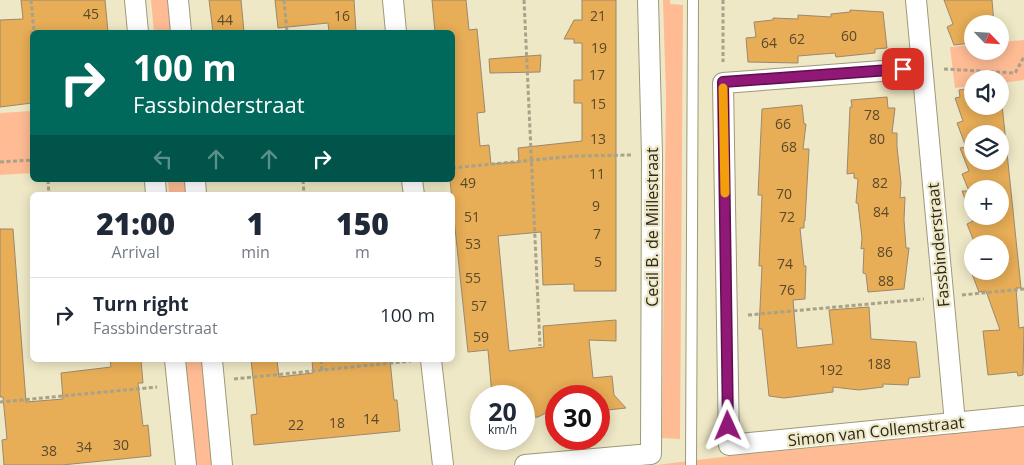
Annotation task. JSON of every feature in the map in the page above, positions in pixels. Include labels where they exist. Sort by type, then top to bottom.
[{"type":"street","points":[[135,0],[138,30]]},
{"type":"street","points":[[178,0],[181,30]]},
{"type":"street","points":[[393,0],[396,30]]},
{"type":"street","name":"Cecil B. de Millestraat","points":[[525,465],[651,454],[652,155],[648,0]]},
{"type":"street","name":"Fassbinderstraat","points":[[916,0],[955,423]]},
{"type":"street","points":[[727,317],[723,82],[922,68]]},
{"type":"street","name":"Simon van Collemstraat","points":[[727,317],[729,445],[1024,416]]},
{"type":"street","points":[[175,362],[186,465]]},
{"type":"street","points":[[212,362],[222,465]]},
{"type":"street","points":[[423,362],[443,465]]},
{"type":"lane","points":[[691,465],[692,0]]},
{"type":"path","points":[[31,0],[34,30]]},
{"type":"path","points":[[284,0],[287,30]]},
{"type":"path","points":[[524,0],[540,346]]},
{"type":"path","points":[[722,0],[723,82]]},
{"type":"path","points":[[922,68],[1015,73],[1024,58]]},
{"type":"path","points":[[455,168],[576,156],[652,155]]},
{"type":"path","points":[[0,162],[30,160]]},
{"type":"path","points":[[727,317],[1024,289]]},
{"type":"path","points":[[321,362],[322,370]]},
{"type":"path","points":[[214,381],[403,362]]},
{"type":"path","points":[[0,402],[178,385]]},
{"type":"shaded area","points":[[151,0],[170,0],[173,30],[154,30]]},
{"type":"shaded area","points":[[663,0],[670,0],[670,4],[683,5],[680,439],[662,438],[666,95]]},
{"type":"shaded area","points":[[1024,40],[1024,80],[1009,82],[1009,70],[964,70],[964,87],[955,88],[950,47],[964,46],[964,60],[1009,60],[1009,41]]},
{"type":"shaded area","points":[[30,111],[30,173],[0,175],[0,113]]},
{"type":"shaded area","points":[[168,182],[187,182],[188,192],[169,192]]},
{"type":"shaded area","points":[[185,362],[203,362],[213,465],[194,465]]},
{"type":"shaded area","points":[[1024,427],[1024,465],[656,465],[739,455]]},
{"type":"building","points":[[21,0],[105,0],[108,30],[30,30],[30,103],[0,107],[0,20],[23,19]]},
{"type":"building","points":[[209,0],[241,0],[244,30],[213,30]]},
{"type":"building","points":[[275,0],[354,0],[356,30],[329,30],[328,23],[278,28]]},
{"type":"building","points":[[432,0],[466,0],[469,30],[477,29],[485,112],[477,113],[480,146],[489,145],[491,164],[519,162],[518,148],[582,141],[582,103],[574,103],[574,80],[582,80],[582,43],[574,43],[574,39],[564,39],[574,20],[582,20],[582,0],[616,0],[616,291],[574,291],[574,284],[543,285],[541,232],[498,236],[509,351],[544,347],[543,326],[616,320],[616,341],[589,340],[593,378],[612,376],[614,395],[626,408],[610,410],[610,385],[545,385],[545,414],[535,417],[535,385],[491,385],[488,350],[468,352],[455,228],[455,192],[451,192],[450,182],[455,182],[455,30],[435,30]]},
{"type":"building","points":[[944,0],[992,0],[993,15],[964,15],[964,44],[954,45],[947,27],[953,24]]},
{"type":"building","points":[[850,10],[883,12],[887,48],[875,49],[875,53],[836,57],[835,53],[798,56],[798,63],[748,62],[746,38],[756,37],[754,22],[773,20],[773,18],[798,19],[798,15],[831,17],[831,14],[850,12]]},
{"type":"building","points":[[541,55],[540,72],[490,73],[489,59]]},
{"type":"building","points":[[964,89],[964,115],[1003,115],[1004,125],[964,125],[964,142],[957,123],[963,121],[955,98],[960,97],[959,90]]},
{"type":"building","points":[[887,97],[888,108],[895,108],[892,133],[897,133],[901,183],[900,198],[905,197],[906,248],[909,248],[904,289],[868,292],[866,274],[863,273],[864,248],[861,249],[862,238],[858,203],[856,203],[858,179],[854,178],[854,173],[847,174],[850,107],[852,107],[851,100]]},
{"type":"building","points":[[802,105],[804,124],[806,124],[803,149],[809,149],[805,221],[804,228],[800,228],[804,266],[806,266],[805,299],[793,300],[797,348],[833,344],[829,310],[869,307],[871,339],[916,342],[920,377],[909,378],[908,385],[883,384],[883,387],[859,390],[833,387],[833,392],[784,398],[769,396],[762,329],[759,329],[762,266],[759,266],[762,195],[758,195],[762,109]]},
{"type":"building","points":[[964,147],[964,158],[960,148]]},
{"type":"building","points":[[1009,170],[1021,288],[1016,288],[1019,328],[1024,327],[1023,375],[1018,376],[1017,372],[988,375],[983,331],[1000,330],[986,291],[979,292],[974,280],[1009,280],[1009,235],[971,235],[967,225],[1009,225],[1009,180],[964,180],[962,174],[969,171]]},
{"type":"building","points":[[0,229],[13,229],[26,402],[63,399],[61,373],[111,367],[110,362],[141,362],[143,383],[138,383],[143,426],[148,425],[151,456],[62,465],[4,465],[2,440],[7,439],[3,397],[0,397]]},
{"type":"building","points":[[251,362],[277,362],[279,377],[313,373],[312,362],[390,362],[394,400],[397,400],[400,431],[254,445],[251,415],[257,414]]},
{"type":"slow traffic","points":[[723,88],[725,193]]},
{"type":"route","points":[[728,426],[723,82],[903,69]]}]
